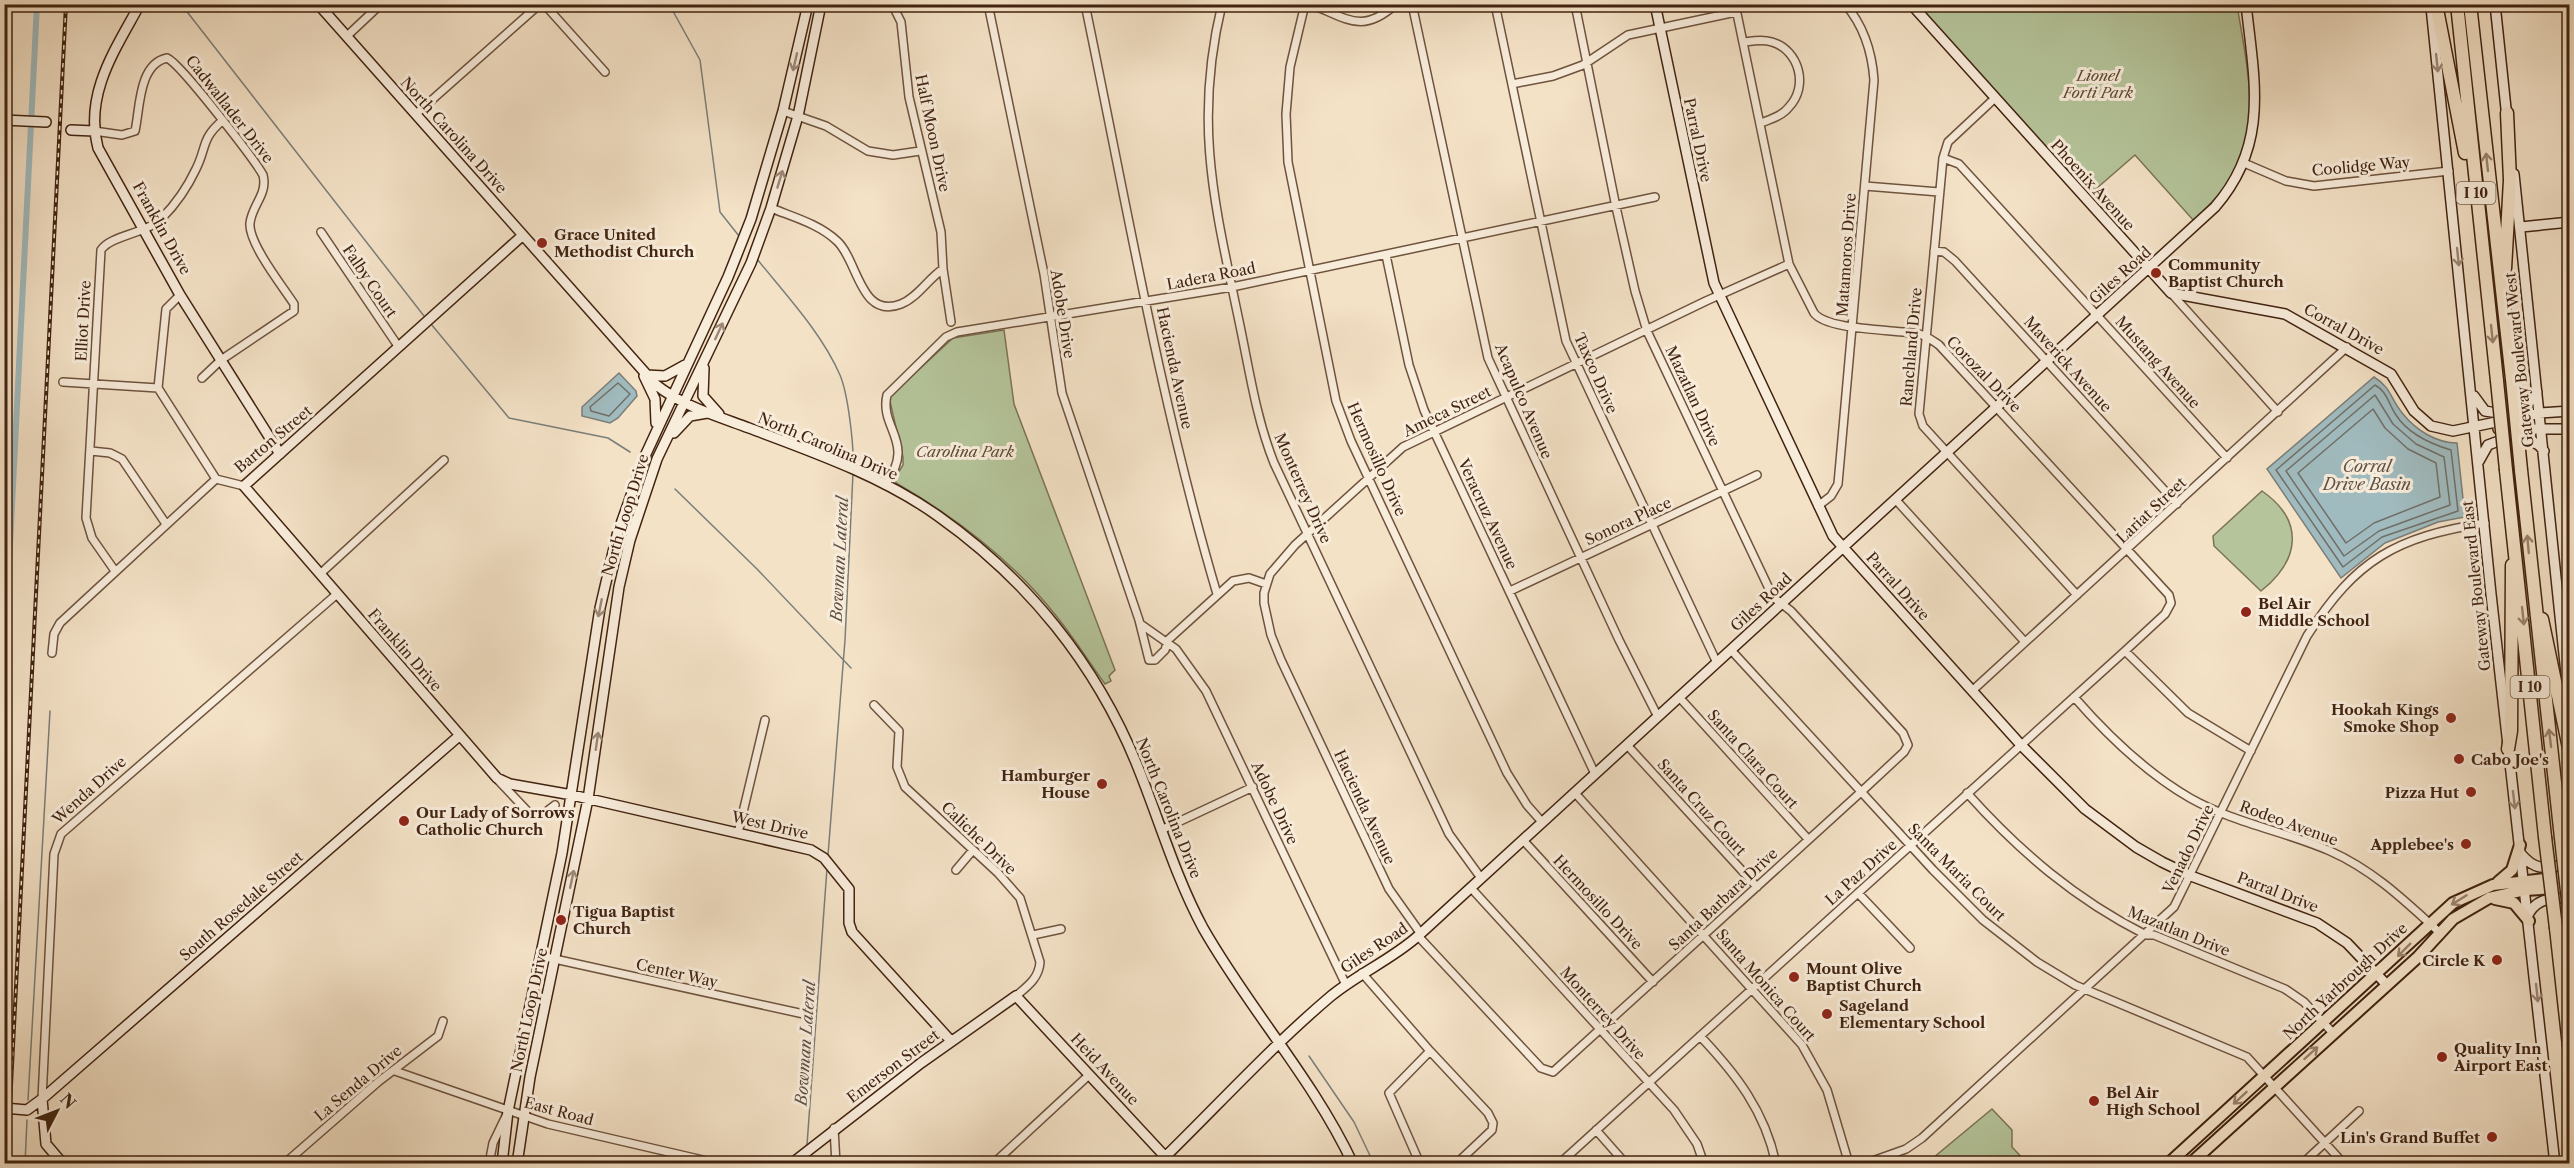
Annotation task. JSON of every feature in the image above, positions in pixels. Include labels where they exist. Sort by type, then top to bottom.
[{"type":"highway","points":[[2436,4],[2478,218]]},
{"type":"highway","name":"I 10","points":[[2457,4],[2478,218],[2515,537],[2545,837],[2570,1055]]},
{"type":"highway","name":"I 10","points":[[2470,4],[2570,918]]},
{"type":"highway","points":[[2503,304],[2510,190],[2507,113]]},
{"type":"highway","points":[[2508,748],[2511,731],[2511,580],[2515,537]]},
{"type":"highway","points":[[2532,583],[2545,629],[2570,753]]},
{"type":"main road","points":[[2493,885],[2512,870],[2520,850]]},
{"type":"main road","name":"North Yarbrough Drive","points":[[2190,1164],[2387,985],[2439,932],[2465,910],[2524,885],[2570,876]]},
{"type":"main road","name":"North Yarbrough Drive","points":[[2168,1164],[2377,974],[2429,923],[2462,897],[2493,885],[2570,887]]},
{"type":"main road","points":[[2489,898],[2514,903],[2528,918]]},
{"type":"main road","points":[[2205,1130],[2215,1141]]},
{"type":"street","name":"Franklin Drive","points":[[140,4],[99,83],[94,131],[98,148],[146,230],[180,295],[280,454]]},
{"type":"street","name":"North Carolina Drive","points":[[318,4],[643,372],[670,396],[846,466],[885,485],[938,516],[979,547],[1012,577],[1053,622],[1101,691],[1128,746],[1180,879],[1203,928],[1326,1114],[1353,1164]]},
{"type":"street","points":[[347,36],[381,4]]},
{"type":"street","points":[[416,114],[542,4],[605,72]]},
{"type":"street","name":"North Loop Drive","points":[[502,1164],[508,1111],[572,795],[596,631],[617,535],[670,396],[738,254],[783,111],[808,4]]},
{"type":"street","name":"North Loop Drive","points":[[517,1164],[532,1068],[588,799],[619,587],[630,540],[665,444],[748,268],[771,208],[798,116],[821,4]]},
{"type":"street","name":"Half Moon Drive","points":[[892,4],[901,22],[909,97],[941,232],[943,269],[951,322]]},
{"type":"street","name":"Adobe Drive","points":[[988,4],[1051,318],[1062,393],[1139,620],[1149,660],[1155,660],[1161,655],[1168,640]]},
{"type":"street","name":"Hacienda Avenue","points":[[1084,4],[1173,421],[1217,594]]},
{"type":"street","name":"Monterrey Drive","points":[[1222,4],[1210,70],[1207,137],[1211,182],[1265,438],[1449,834],[1481,878]]},
{"type":"street","name":"Hermosillo Drive","points":[[1305,4],[1290,67],[1287,132],[1293,192],[1339,412],[1507,773],[1527,806],[1542,822]]},
{"type":"street","points":[[1310,4],[1363,23],[1380,18],[1395,4]]},
{"type":"street","name":"Acapulco Avenue","points":[[1412,4],[1485,346],[1505,399],[1658,717]]},
{"type":"street","name":"Taxco Drive","points":[[1495,4],[1563,332],[1717,663]]},
{"type":"street","name":"Mazatlan Drive","points":[[1575,4],[1616,207],[1647,332],[1773,597],[1908,741]]},
{"type":"street","name":"Parral Drive","points":[[1655,4],[1707,253],[1718,295],[1833,536],[2021,745],[2085,809],[2136,847],[2191,876],[2317,922],[2347,943],[2387,985]]},
{"type":"street","name":"Matamoros Drive","points":[[1818,506],[1831,496],[1838,484],[1854,327],[1873,69],[1865,37],[1845,4]]},
{"type":"street","name":"Phoenix Avenue","points":[[1911,4],[1994,99],[2278,412]]},
{"type":"street","name":"Giles Road","points":[[1169,1160],[1280,1045],[1346,985],[1362,973],[1390,959],[1420,935],[2215,207],[2235,182],[2244,163],[2253,133],[2255,114],[2246,4]]},
{"type":"street","name":"Gateway Boulevard East","points":[[2431,4],[2508,748],[2555,1164]]},
{"type":"street","name":"Gateway Boulevard West","points":[[2495,4],[2521,227],[2570,712]]},
{"type":"street","points":[[1512,84],[1553,76],[1588,62],[1628,35],[1660,29],[1736,8]]},
{"type":"street","name":"Corozal Drive","points":[[1736,8],[1789,264],[1817,318],[1854,327],[1927,337],[1940,345],[2169,595]]},
{"type":"street","points":[[1744,42],[1761,40],[1775,43],[1790,54],[1798,69],[1800,84],[1794,102],[1784,113],[1761,123]]},
{"type":"street","name":"Cadwallader Drive","points":[[71,130],[122,135],[135,131],[140,92],[156,63],[167,58],[175,62],[263,175],[264,189],[252,215],[250,232],[295,308],[291,314],[221,360],[202,378]]},
{"type":"street","name":"Ranchland Drive","points":[[1994,99],[1948,142],[1943,158],[1919,414],[1923,426],[2077,595]]},
{"type":"street","points":[[783,111],[826,126],[868,151],[893,155],[920,151]]},
{"type":"street","points":[[4,120],[42,122]]},
{"type":"street","name":"Elliot Drive","points":[[115,571],[92,538],[87,523],[101,250],[109,243],[146,230],[167,213],[196,169],[206,137],[222,121]]},
{"type":"street","name":"Mustang Avenue","points":[[1943,158],[1959,164],[2227,458]]},
{"type":"street","name":"Coolidge Way","points":[[2244,163],[2277,177],[2314,186],[2449,171]]},
{"type":"street","points":[[1865,186],[1939,192]]},
{"type":"street","name":"Ladera Road","points":[[885,485],[896,468],[898,453],[886,404],[889,391],[951,334],[1232,287],[1655,197]]},
{"type":"street","points":[[771,208],[815,226],[837,241],[851,259],[864,294],[879,304],[897,305],[907,301],[943,269]]},
{"type":"street","points":[[2521,227],[2570,222]]},
{"type":"street","name":"Falby Court","points":[[321,232],[398,346]]},
{"type":"street","name":"Barton Street","points":[[52,652],[54,634],[60,623],[216,479],[244,486],[523,235]]},
{"type":"street","name":"Maverick Avenue","points":[[1934,251],[1950,255],[2177,504]]},
{"type":"street","name":"Veracruz Avenue","points":[[1386,255],[1412,378],[1434,432],[1595,774]]},
{"type":"street","name":"Ameca Street","points":[[1266,584],[1284,556],[1403,447],[1647,332],[1718,295],[1789,264]]},
{"type":"street","name":"Corral Drive","points":[[2171,293],[2272,310],[2347,347],[2391,374],[2414,411],[2431,426],[2453,431],[2475,428]]},
{"type":"street","points":[[180,295],[166,309],[158,388],[216,479]]},
{"type":"street","name":"Lariat Street","points":[[1973,690],[2347,347]]},
{"type":"street","points":[[705,360],[703,396],[723,418]]},
{"type":"street","points":[[643,372],[665,376],[686,365]]},
{"type":"street","points":[[643,372],[655,399],[655,432]]},
{"type":"street","points":[[63,382],[158,388]]},
{"type":"street","points":[[2472,391],[2479,405],[2485,411],[2492,412],[2522,408],[2533,400],[2537,392]]},
{"type":"street","points":[[2475,428],[2540,413],[2570,411]]},
{"type":"street","points":[[665,444],[690,416],[709,412]]},
{"type":"street","points":[[2475,428],[2542,431],[2570,429]]},
{"type":"street","points":[[2479,461],[2488,445],[2522,437],[2532,439],[2544,451]]},
{"type":"street","points":[[92,452],[110,453],[122,459],[166,524]]},
{"type":"street","points":[[320,574],[444,460]]},
{"type":"street","name":"Sonora Place","points":[[1510,591],[1757,475]]},
{"type":"street","name":"Franklin Drive","points":[[244,486],[459,736],[531,815],[542,814],[555,805]]},
{"type":"street","points":[[1896,500],[2025,642]]},
{"type":"street","name":"Venado Drive","points":[[1864,1164],[1886,1158],[1922,1138],[2087,990],[2174,907],[2307,636],[2325,607],[2347,582],[2371,561],[2401,544],[2433,532],[2485,523]]},
{"type":"street","points":[[617,535],[630,540]]},
{"type":"street","points":[[1168,640],[1217,594],[1238,578],[1249,578],[1266,584]]},
{"type":"street","name":"Hacienda Avenue","points":[[1266,584],[1264,593],[1267,618],[1281,660],[1389,889],[1420,935],[1532,1059],[1549,1072]]},
{"type":"street","name":"Wenda Drive","points":[[63,1164],[46,1144],[42,1099],[54,854],[58,839],[65,829],[92,805],[337,594]]},
{"type":"street","name":"La Paz Drive","points":[[1559,1164],[2165,614],[2171,603],[2169,595]]},
{"type":"street","name":"Adobe Drive","points":[[1139,620],[1147,630],[1168,640],[1184,658],[1206,691],[1346,985]]},
{"type":"street","name":"Santa Maria Court","points":[[1731,650],[1962,901],[2010,942],[2056,975],[2087,990],[2240,1053],[2265,1075],[2326,1141],[2344,1164]]},
{"type":"street","points":[[2125,651],[2188,713],[2251,751]]},
{"type":"street","name":"Santa Clara Court","points":[[1679,697],[1808,839]]},
{"type":"street","name":"Rodeo Avenue","points":[[2074,697],[2136,761],[2191,798],[2221,813],[2348,860],[2393,890],[2439,932]]},
{"type":"street","name":"Caliche Drive","points":[[874,705],[899,732],[897,767],[906,787],[1020,898],[1040,962],[1038,974],[1016,996]]},
{"type":"street","points":[[738,833],[765,720]]},
{"type":"street","name":"South Rosedale Street","points":[[42,1099],[459,736]]},
{"type":"street","name":"Santa Barbara Drive","points":[[1549,1072],[1559,1068],[1905,752],[1908,741]]},
{"type":"street","name":"Santa Cruz Court","points":[[1627,745],[1757,887]]},
{"type":"street","points":[[497,778],[510,784],[588,799]]},
{"type":"street","points":[[1161,830],[1252,787]]},
{"type":"street","name":"Santa Monica Court","points":[[1575,793],[1786,1025],[1817,1069],[1836,1112],[1849,1164]]},
{"type":"street","name":"Mazatlan Drive","points":[[1967,794],[2010,839],[2057,881],[2112,918],[2146,935],[2154,935],[2285,988],[2333,1033]]},
{"type":"street","name":"West Drive","points":[[588,799],[811,850],[824,858],[849,889],[849,923],[852,932],[951,1041]]},
{"type":"street","name":"Hermosillo Drive","points":[[1523,840],[1653,982]]},
{"type":"street","points":[[956,870],[973,850]]},
{"type":"street","points":[[2520,850],[2533,866],[2540,868],[2570,864]]},
{"type":"street","name":"Monterrey Drive","points":[[1471,888],[1682,1121],[1697,1144],[1704,1164]]},
{"type":"street","points":[[1858,892],[1910,948]]},
{"type":"street","points":[[2528,918],[2537,903],[2570,897]]},
{"type":"street","points":[[1033,935],[1061,929]]},
{"type":"street","name":"Center Way","points":[[541,956],[808,1015]]},
{"type":"street","points":[[1362,973],[1488,1113],[1493,1123],[1492,1130],[1456,1164]]},
{"type":"street","name":"Emerson Street","points":[[791,1164],[834,1128],[1016,996]]},
{"type":"street","name":"Heid Avenue","points":[[1016,996],[1169,1160]]},
{"type":"street","name":"La Senda Drive","points":[[284,1164],[366,1092],[439,1035],[443,1021]]},
{"type":"street","points":[[1701,1036],[1745,1088],[1764,1121],[1776,1164]]},
{"type":"street","points":[[1420,1164],[1389,1093],[1430,1051]]},
{"type":"street","name":"East Road","points":[[395,1071],[524,1117],[720,1164]]},
{"type":"street","points":[[993,1164],[1089,1075]]},
{"type":"street","points":[[4,1108],[27,1110],[42,1099]]},
{"type":"street","points":[[489,1164],[493,1143],[508,1111]]},
{"type":"street","points":[[2301,1164],[2359,1111]]},
{"type":"street","points":[[834,1128],[836,1164]]},
{"type":"street","points":[[1596,1130],[1626,1164]]},
{"type":"green space","name":"Lionel Forti Park","points":[[1921,4],[2182,4],[2205,7],[2207,5],[2237,5],[2247,63],[2250,101],[2246,140],[2237,168],[2221,192],[2194,221],[2135,155],[2089,195],[1919,6]]},
{"type":"green space","name":"Carolina Park","points":[[1004,330],[1014,404],[1115,670],[1109,676],[1111,681],[1105,684],[1063,625],[1022,577],[962,526],[896,483],[895,478],[903,465],[903,457],[889,397],[953,338]]},
{"type":"green space","points":[[2262,491],[2276,503],[2285,515],[2291,528],[2292,541],[2290,554],[2284,567],[2261,591],[2214,546],[2213,536]]},
{"type":"green space","points":[[1992,1109],[2012,1130],[2012,1147],[2027,1163],[1927,1163]]},
{"type":"water","points":[[619,373],[636,391],[637,396],[618,418],[610,423],[582,416],[582,407]]},
{"type":"water","name":"Corral Drive Basin","points":[[2374,377],[2384,385],[2399,409],[2414,425],[2434,438],[2457,443],[2465,517],[2438,522],[2385,543],[2341,578],[2267,469]]},
{"type":"waterway","points":[[4,666],[37,4]]},
{"type":"waterway","points":[[181,4],[424,316]]},
{"type":"waterway","name":"Bowman Lateral","points":[[669,4],[700,60],[720,212],[739,236]]},
{"type":"waterway","name":"Bowman Lateral","points":[[757,259],[813,329],[840,375],[850,420],[853,466]]},
{"type":"waterway","points":[[431,324],[509,418],[608,438],[630,452]]},
{"type":"waterway","name":"Bowman Lateral","points":[[828,855],[845,640],[853,473]]},
{"type":"waterway","points":[[675,489],[757,569],[851,668]]},
{"type":"waterway","points":[[28,1100],[50,711]]},
{"type":"waterway","name":"Bowman Lateral","points":[[807,1145],[827,868]]},
{"type":"waterway","points":[[1309,1056],[1354,1122],[1374,1164]]},
{"type":"waterway","points":[[25,1164],[27,1120]]},
{"type":"waterway","name":"Bowman Lateral","points":[[806,1164],[807,1156]]},
{"type":"railway","points":[[7,1164],[66,4]]},
{"type":"place","name":"Grace United Methodist Church","points":[[542,243]]},
{"type":"place","name":"Community Baptist Church","points":[[2156,273]]},
{"type":"place","name":"Bel Air Middle School","points":[[2246,612]]},
{"type":"place","name":"Hookah Kings Smoke Shop","points":[[2451,718]]},
{"type":"place","name":"Cabo Joe's","points":[[2459,759]]},
{"type":"place","name":"Hamburger House","points":[[1102,784]]},
{"type":"place","name":"Pizza Hut","points":[[2471,792]]},
{"type":"place","name":"Our Lady of Sorrows Catholic Church","points":[[404,821]]},
{"type":"place","name":"Applebee's","points":[[2466,844]]},
{"type":"place","name":"Tigua Baptist Church","points":[[561,920]]},
{"type":"place","name":"Circle K","points":[[2497,960]]},
{"type":"place","name":"Mount Olive Baptist Church","points":[[1794,977]]},
{"type":"place","name":"Sageland Elementary School","points":[[1827,1014]]},
{"type":"place","name":"Quality Inn Airport East","points":[[2442,1057]]},
{"type":"place","name":"Bel Air High School","points":[[2094,1101]]},
{"type":"place","name":"Lin's Grand Buffet","points":[[2492,1137]]}]
